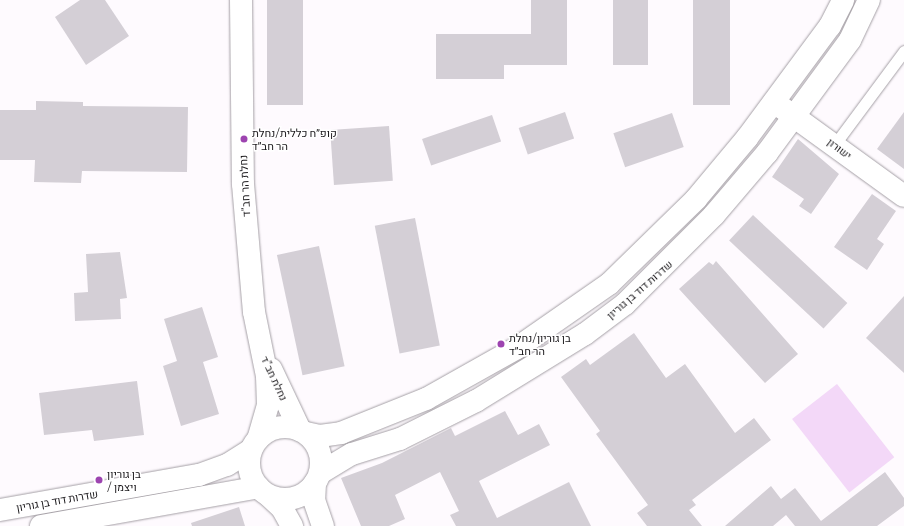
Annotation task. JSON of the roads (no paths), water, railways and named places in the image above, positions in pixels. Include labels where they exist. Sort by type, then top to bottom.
[{"type":"street","name":"נחלת הר חב\"ד","points":[[241,0],[243,184],[261,346]]},
{"type":"street","points":[[292,526],[282,508],[264,492],[249,470],[254,445],[278,427],[303,431],[320,436],[341,433],[391,416],[464,378],[570,313],[609,284],[656,240],[696,199],[774,102],[830,26],[843,0]]},
{"type":"street","name":"שדרות דוד בן גוריון","points":[[317,478],[352,454],[400,439],[476,401],[585,334],[669,263],[714,216],[796,115],[850,40],[868,0]]},
{"type":"street","name":"ישורון","points":[[774,102],[796,115],[904,196]]},
{"type":"street","name":"נחלת חב\"ד","points":[[261,346],[303,431]]},
{"type":"street","name":"נחלת חב\"ד","points":[[254,445],[268,405],[261,346]]},
{"type":"street","points":[[303,431],[318,447],[317,478],[314,500],[323,526]]},
{"type":"street","name":"שדרות דוד בן גוריון","points":[[0,510],[199,475],[227,465],[254,445]]},
{"type":"street","points":[[264,492],[299,496],[317,478]]},
{"type":"street","name":"שדרות דוד בן גוריון","points":[[40,526],[264,492]]},
{"type":"lane","points":[[835,144],[904,51]]},
{"type":"place","name":"קופ״ח כללית/נחלת הר חב״ד","points":[[244,139]]},
{"type":"place","name":"בן גוריון/נחלת הר חב״ד","points":[[501,344]]},
{"type":"place","name":"בן גוריון / ויצמן","points":[[99,480]]}]
